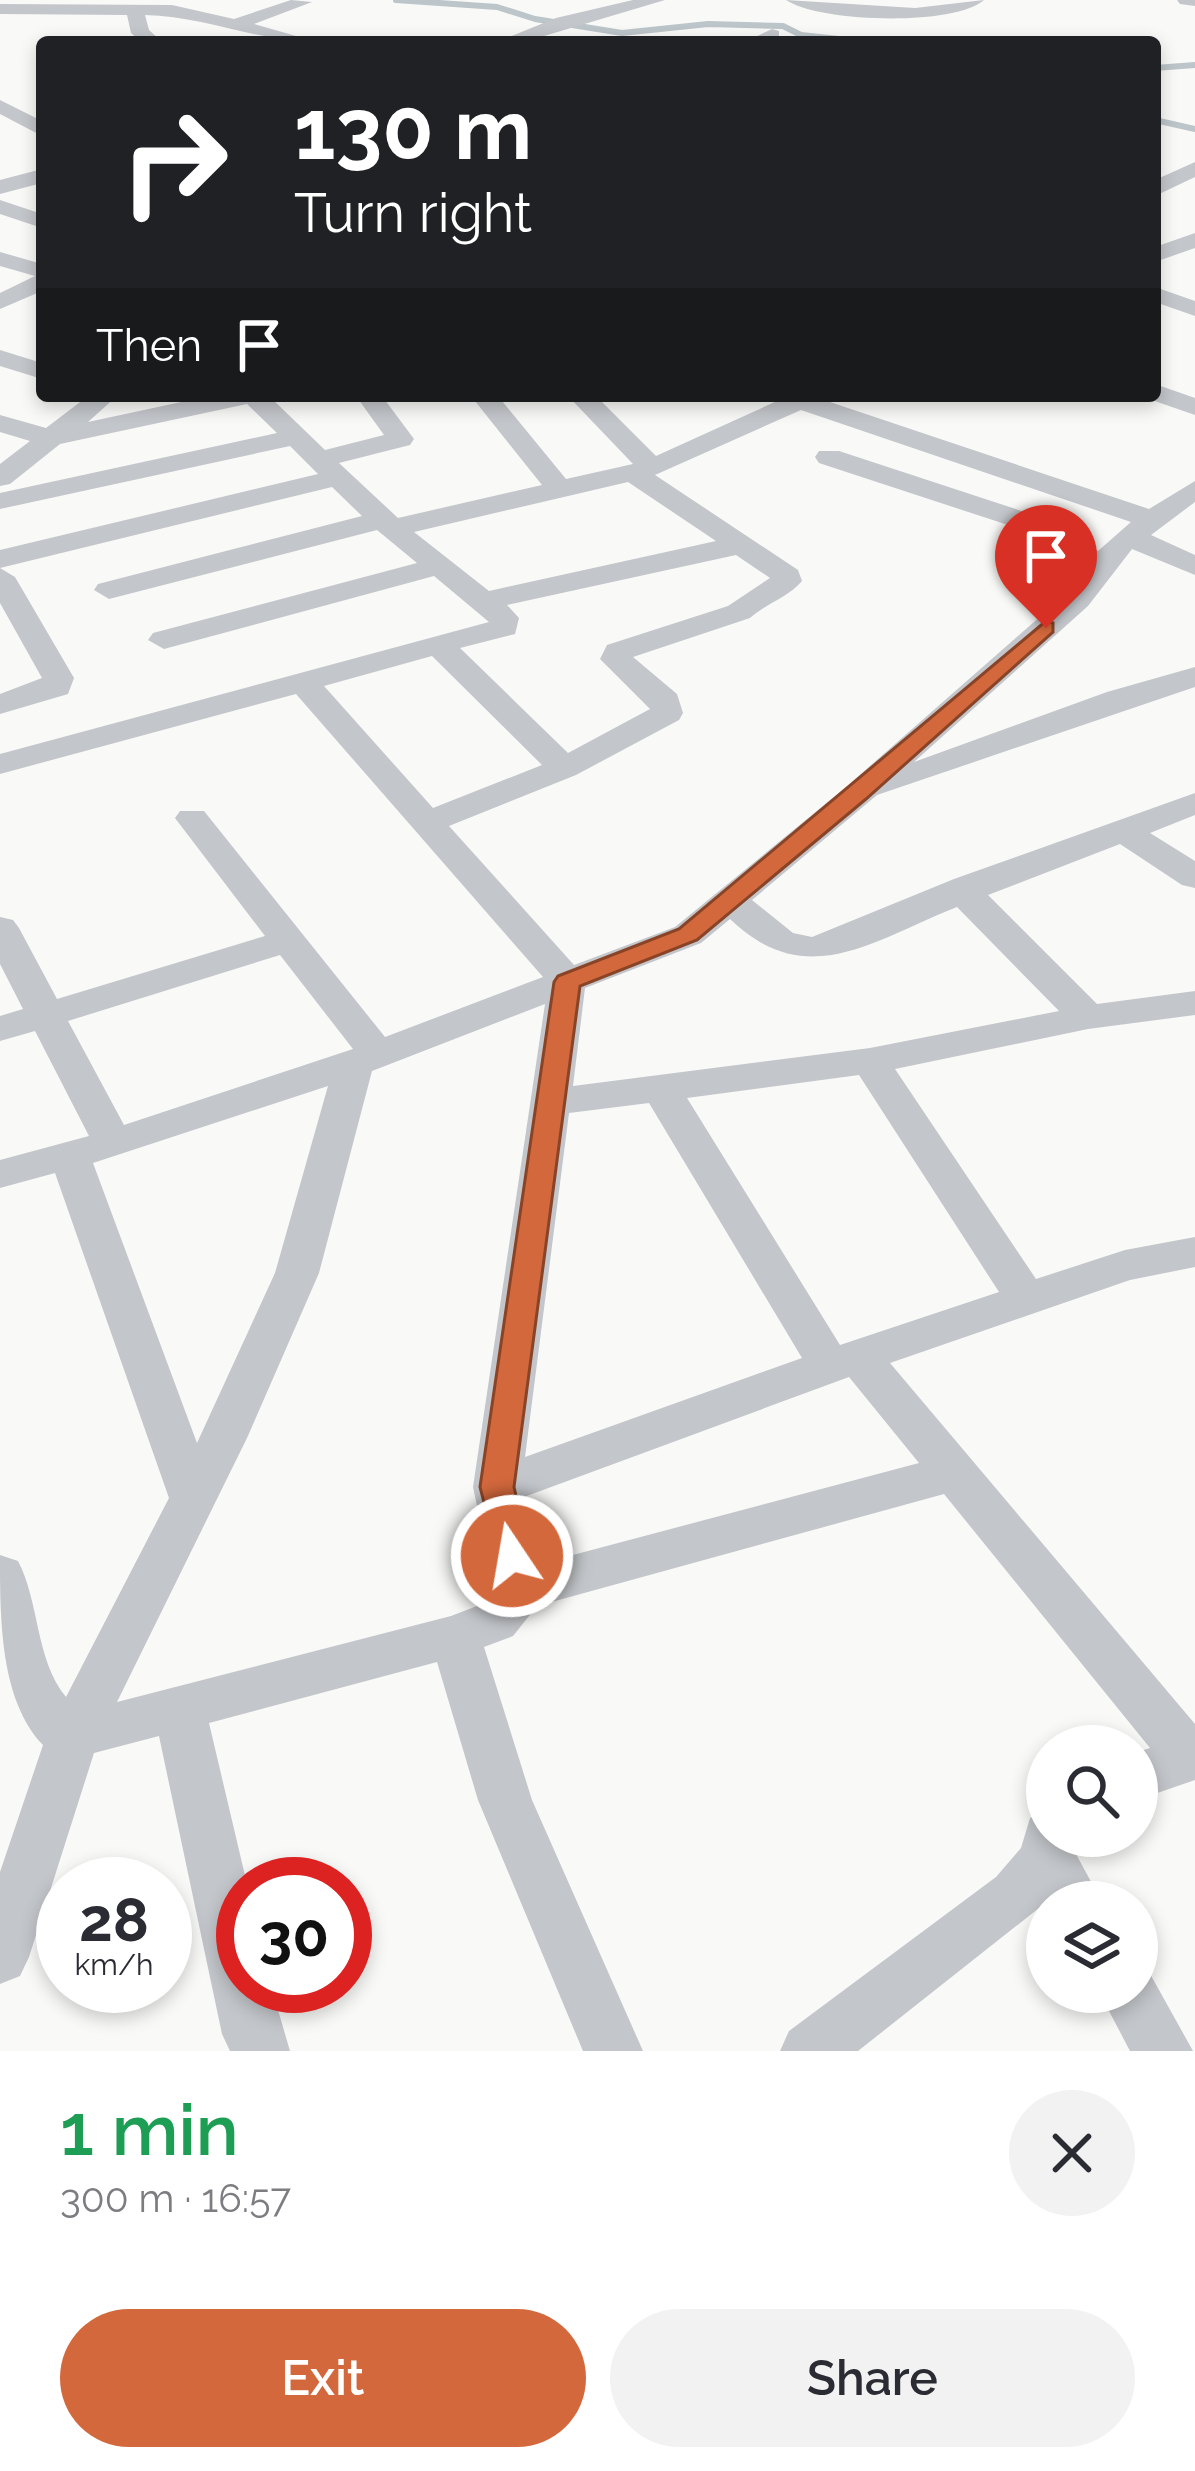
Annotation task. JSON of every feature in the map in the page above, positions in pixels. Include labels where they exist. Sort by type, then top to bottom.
[{"type":"street","points":[[172,10],[212,0]]},
{"type":"street","points":[[525,36],[656,0]]},
{"type":"street","points":[[795,0],[903,11],[952,10],[975,0]]},
{"type":"street","points":[[1186,0],[1195,1]]},
{"type":"street","points":[[236,23],[303,2]]},
{"type":"street","points":[[0,9],[172,10],[287,36]]},
{"type":"street","points":[[266,30],[332,9]]},
{"type":"street","points":[[135,10],[145,36]]},
{"type":"street","points":[[135,10],[202,36]]},
{"type":"street","points":[[0,105],[36,97]]},
{"type":"street","points":[[0,105],[36,126]]},
{"type":"street","points":[[1161,165],[1192,170]]},
{"type":"street","points":[[1161,188],[1192,170]]},
{"type":"street","points":[[1161,193],[1182,202],[1161,209]]},
{"type":"street","points":[[0,207],[36,219]]},
{"type":"street","points":[[1161,252],[1195,240]]},
{"type":"street","points":[[0,259],[36,269]]},
{"type":"street","points":[[7,308],[36,274]]},
{"type":"street","points":[[1161,303],[1195,288]]},
{"type":"street","points":[[1161,304],[1195,310]]},
{"type":"street","points":[[0,358],[36,369]]},
{"type":"street","points":[[1161,394],[1195,407]]},
{"type":"street","points":[[0,478],[96,402]]},
{"type":"street","points":[[0,423],[49,438],[221,402]]},
{"type":"street","points":[[0,764],[504,627],[504,618],[387,524],[256,402]]},
{"type":"street","points":[[0,559],[326,469],[400,439],[373,402]]},
{"type":"street","points":[[489,402],[561,491]]},
{"type":"street","points":[[427,824],[564,769],[668,713],[666,701],[616,659],[624,646],[739,612],[754,598],[787,581],[787,576],[642,471],[587,402]]},
{"type":"street","points":[[109,590],[387,524],[642,471],[796,402]]},
{"type":"street","points":[[815,402],[1142,529],[1195,566]]},
{"type":"street","points":[[0,501],[294,437]]},
{"type":"street","points":[[829,457],[1033,524],[1104,567]]},
{"type":"street","points":[[0,1174],[113,1143],[366,1059],[688,934],[858,794],[1077,600],[1115,548],[1195,489]]},
{"type":"street","points":[[484,602],[740,545]]},
{"type":"street","points":[[164,640],[442,566]]},
{"type":"street","points":[[0,577],[58,678],[57,687],[44,694],[0,704]]},
{"type":"street","points":[[438,644],[564,769]]},
{"type":"street","points":[[858,794],[1118,699],[1195,677]]},
{"type":"street","points":[[301,680],[567,982],[497,1487],[520,1590]]},
{"type":"street","points":[[730,899],[783,945],[798,951],[817,948],[1195,803]]},
{"type":"street","points":[[192,818],[286,941],[366,1059]]},
{"type":"street","points":[[1120,829],[1195,877]]},
{"type":"street","points":[[967,887],[971,900],[1088,1017]]},
{"type":"street","points":[[0,928],[113,1143]]},
{"type":"street","points":[[0,1029],[286,941]]},
{"type":"street","points":[[554,1102],[870,1061],[1088,1017],[1195,1003]]},
{"type":"street","points":[[0,1958],[73,1736],[193,1498],[297,1274],[366,1059]]},
{"type":"street","points":[[870,1061],[1027,1300]]},
{"type":"street","points":[[662,1090],[844,1361],[955,1472],[1193,1758],[1158,1769]]},
{"type":"street","points":[[69,1155],[193,1498]]},
{"type":"street","points":[[497,1487],[1125,1265],[1195,1252]]},
{"type":"street","points":[[0,1575],[38,1706],[53,1726],[73,1736],[455,1636],[495,1621],[520,1590],[955,1472]]},
{"type":"street","points":[[455,1636],[505,1800],[613,2051]]},
{"type":"street","points":[[179,1708],[252,2034],[260,2051]]},
{"type":"street","points":[[823,2047],[1058,1865]]},
{"type":"street","points":[[1146,2013],[1173,2045]]},
{"type":"waterway","points":[[396,0],[497,7],[535,19],[622,33],[708,24],[783,26],[810,36]]},
{"type":"waterway","points":[[1161,68],[1195,65]]},
{"type":"waterway","points":[[1161,121],[1195,129]]},
{"type":"route","points":[[512,1556],[497,1487],[567,982],[688,934],[858,794],[1046,628]]}]
